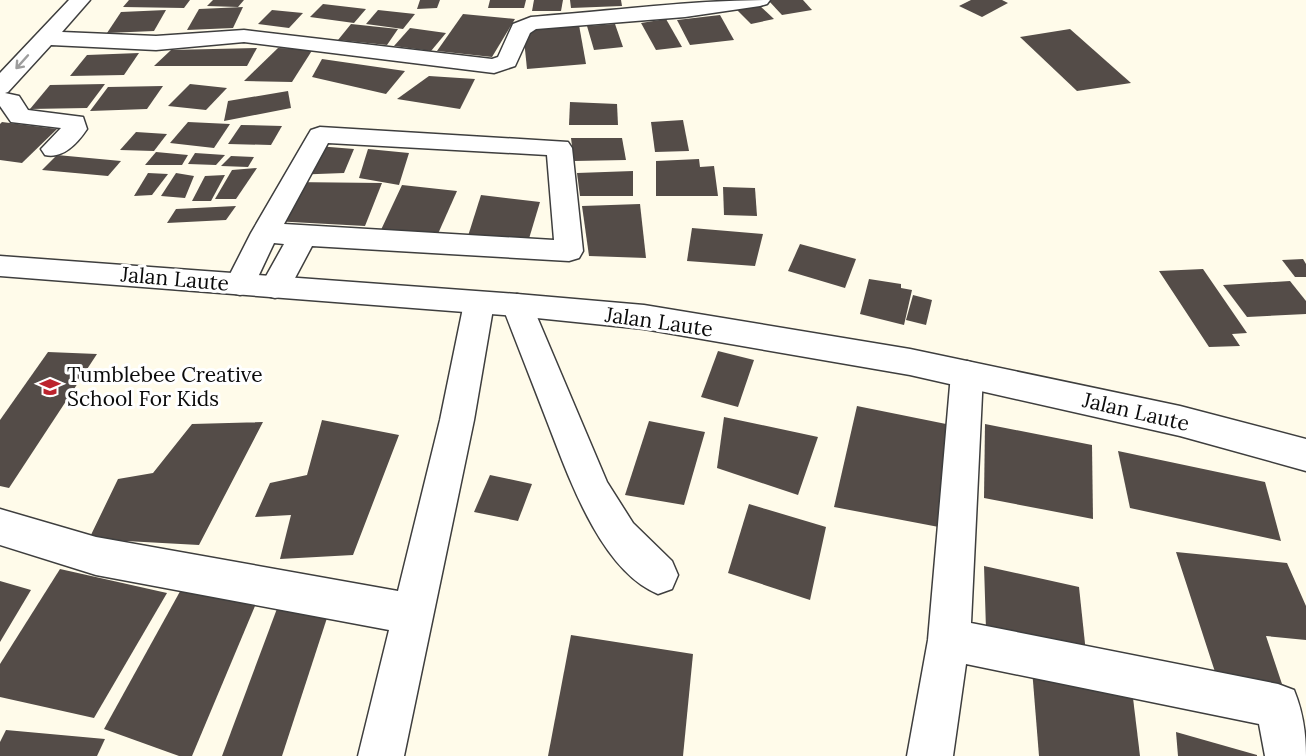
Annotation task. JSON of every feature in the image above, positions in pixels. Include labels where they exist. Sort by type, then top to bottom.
[{"type":"street","points":[[0,58],[58,0]]},
{"type":"street","points":[[0,87],[80,0]]},
{"type":"street","points":[[45,38],[156,44],[230,35],[494,66],[507,61],[521,29],[531,23],[685,11],[760,0]]},
{"type":"street","points":[[0,99],[11,101],[20,117],[74,122],[75,129],[54,149]]},
{"type":"street","points":[[240,284],[266,233],[320,135],[559,148],[568,251],[266,233]]},
{"type":"street","points":[[275,287],[303,235]]},
{"type":"street","name":"Jalan Laute","points":[[0,266],[517,305],[644,317],[910,362],[1180,421],[1306,455]]},
{"type":"street","points":[[381,756],[411,614],[457,420],[479,303]]},
{"type":"street","points":[[517,305],[593,492],[619,536],[658,575]]},
{"type":"street","points":[[930,756],[949,640],[967,374]]},
{"type":"street","points":[[0,527],[96,556],[411,614]]},
{"type":"street","points":[[949,640],[1278,706],[1288,756]]},
{"type":"building","points":[[129,0],[190,0],[184,8],[123,7]]},
{"type":"building","points":[[213,0],[244,0],[238,7],[207,6]]},
{"type":"building","points":[[420,0],[440,0],[437,8],[417,9]]},
{"type":"building","points":[[490,0],[526,0],[524,8],[488,8]]},
{"type":"building","points":[[534,0],[563,0],[561,11],[532,11]]},
{"type":"building","points":[[570,0],[621,0],[622,6],[571,8]]},
{"type":"building","points":[[768,0],[803,0],[812,10],[782,15]]},
{"type":"building","points":[[971,0],[1002,0],[1008,3],[982,17],[959,6]]},
{"type":"building","points":[[323,4],[366,9],[354,23],[310,17]]},
{"type":"building","points":[[758,4],[774,19],[751,24],[736,9]]},
{"type":"building","points":[[243,7],[233,28],[187,30],[199,9]]},
{"type":"building","points":[[166,10],[154,31],[107,33],[121,12]]},
{"type":"building","points":[[272,10],[303,13],[289,28],[258,24]]},
{"type":"building","points":[[378,10],[415,14],[403,29],[366,24]]},
{"type":"building","points":[[463,14],[515,19],[492,57],[437,51]]},
{"type":"building","points":[[720,15],[734,40],[690,45],[677,20]]},
{"type":"building","points":[[666,19],[682,47],[656,50],[641,23]]},
{"type":"building","points":[[351,24],[398,29],[387,45],[338,40]]},
{"type":"building","points":[[615,24],[623,47],[594,50],[587,26]]},
{"type":"building","points":[[579,25],[586,64],[527,69],[523,30]]},
{"type":"building","points":[[410,28],[446,33],[431,51],[394,46]]},
{"type":"building","points":[[1070,29],[1131,83],[1077,91],[1020,37]]},
{"type":"building","points":[[257,48],[247,66],[154,66],[171,50]]},
{"type":"building","points":[[278,48],[313,49],[292,82],[244,81]]},
{"type":"building","points":[[139,53],[124,75],[70,76],[87,55]]},
{"type":"building","points":[[322,59],[405,71],[386,94],[312,77]]},
{"type":"building","points":[[429,76],[475,79],[460,109],[397,99]]},
{"type":"building","points":[[105,84],[87,108],[30,109],[50,85]]},
{"type":"building","points":[[190,84],[227,88],[206,110],[168,106]]},
{"type":"building","points":[[163,86],[147,109],[90,111],[108,87]]},
{"type":"building","points":[[288,91],[291,108],[224,121],[228,101]]},
{"type":"building","points":[[570,102],[617,104],[618,125],[569,125]]},
{"type":"building","points":[[683,120],[689,151],[655,152],[651,122]]},
{"type":"building","points":[[2,122],[57,129],[22,163],[0,160],[0,124]]},
{"type":"building","points":[[188,122],[230,124],[214,148],[170,143]]},
{"type":"building","points":[[241,125],[282,126],[271,145],[228,144]]},
{"type":"building","points":[[136,132],[167,134],[154,151],[120,150]]},
{"type":"building","points":[[571,138],[622,138],[626,160],[574,161]]},
{"type":"building","points":[[305,145],[354,149],[344,173],[291,175]]},
{"type":"building","points":[[368,149],[409,153],[399,185],[359,178]]},
{"type":"building","points":[[156,152],[188,155],[182,165],[145,165]]},
{"type":"building","points":[[195,153],[225,155],[216,165],[188,164]]},
{"type":"building","points":[[57,155],[121,161],[108,176],[42,170]]},
{"type":"building","points":[[231,156],[254,157],[248,167],[221,166]]},
{"type":"building","points":[[699,159],[700,167],[714,166],[718,196],[656,196],[656,161]]},
{"type":"building","points":[[257,168],[236,199],[215,199],[232,170]]},
{"type":"building","points":[[633,171],[633,196],[580,196],[577,173]]},
{"type":"building","points":[[148,173],[168,174],[152,195],[134,196]]},
{"type":"building","points":[[176,173],[194,176],[185,198],[161,196]]},
{"type":"building","points":[[225,175],[211,201],[192,201],[205,176]]},
{"type":"building","points":[[290,182],[382,183],[365,226],[273,221]]},
{"type":"building","points":[[402,185],[457,191],[437,236],[380,232]]},
{"type":"building","points":[[723,187],[755,188],[757,216],[724,215]]},
{"type":"building","points":[[481,195],[540,202],[528,242],[468,236]]},
{"type":"building","points":[[640,204],[646,258],[589,256],[582,206]]},
{"type":"building","points":[[236,206],[226,220],[167,223],[176,209]]},
{"type":"building","points":[[692,228],[763,234],[755,266],[687,261]]},
{"type":"building","points":[[800,244],[856,259],[845,288],[788,271]]},
{"type":"building","points":[[1303,259],[1306,264],[1306,277],[1295,277],[1282,260]]},
{"type":"building","points":[[1203,269],[1247,333],[1232,334],[1240,346],[1209,347],[1159,271]]},
{"type":"building","points":[[869,279],[901,284],[901,288],[912,290],[904,325],[860,314]]},
{"type":"building","points":[[1290,281],[1306,301],[1306,314],[1247,317],[1223,285]]},
{"type":"building","points":[[913,295],[932,300],[926,325],[906,320]]},
{"type":"building","points":[[718,351],[754,360],[738,407],[701,397]]},
{"type":"building","name":"Tumblebee Creative School For Kids","points":[[48,352],[97,354],[9,488],[0,486],[0,420]]},
{"type":"building","points":[[857,406],[956,426],[944,528],[834,507]]},
{"type":"building","points":[[724,417],[818,437],[798,495],[717,468]]},
{"type":"building","points":[[322,420],[399,435],[353,555],[280,559],[291,515],[255,517],[270,483],[307,475]]},
{"type":"building","points":[[649,421],[705,432],[684,505],[625,495]]},
{"type":"building","points":[[263,422],[199,545],[89,539],[118,479],[153,473],[192,424]]},
{"type":"building","points":[[985,424],[1092,445],[1093,519],[984,498]]},
{"type":"building","points":[[1118,451],[1265,482],[1281,541],[1130,508]]},
{"type":"building","points":[[490,475],[532,484],[518,521],[474,512]]},
{"type":"building","points":[[749,504],[826,527],[810,600],[728,573]]},
{"type":"building","points":[[1176,552],[1287,563],[1306,606],[1306,640],[1266,636],[1282,684],[1216,675]]},
{"type":"building","points":[[984,566],[1079,587],[1086,653],[986,630]]},
{"type":"building","points":[[60,569],[167,593],[94,718],[0,697],[0,664]]},
{"type":"building","points":[[0,581],[31,590],[0,642]]},
{"type":"building","points":[[183,586],[255,606],[192,756],[179,756],[104,729]]},
{"type":"building","points":[[278,606],[327,618],[282,756],[222,756]]},
{"type":"building","points":[[571,635],[693,654],[683,756],[548,756]]},
{"type":"building","points":[[1032,669],[1133,698],[1140,756],[1039,756]]},
{"type":"building","points":[[6,730],[105,739],[97,756],[0,756],[0,742]]},
{"type":"building","points":[[1176,732],[1257,755],[1257,756],[1178,756]]},
{"type":"place","name":"Tumblebee Creative School For Kids","points":[[50,387]]}]
